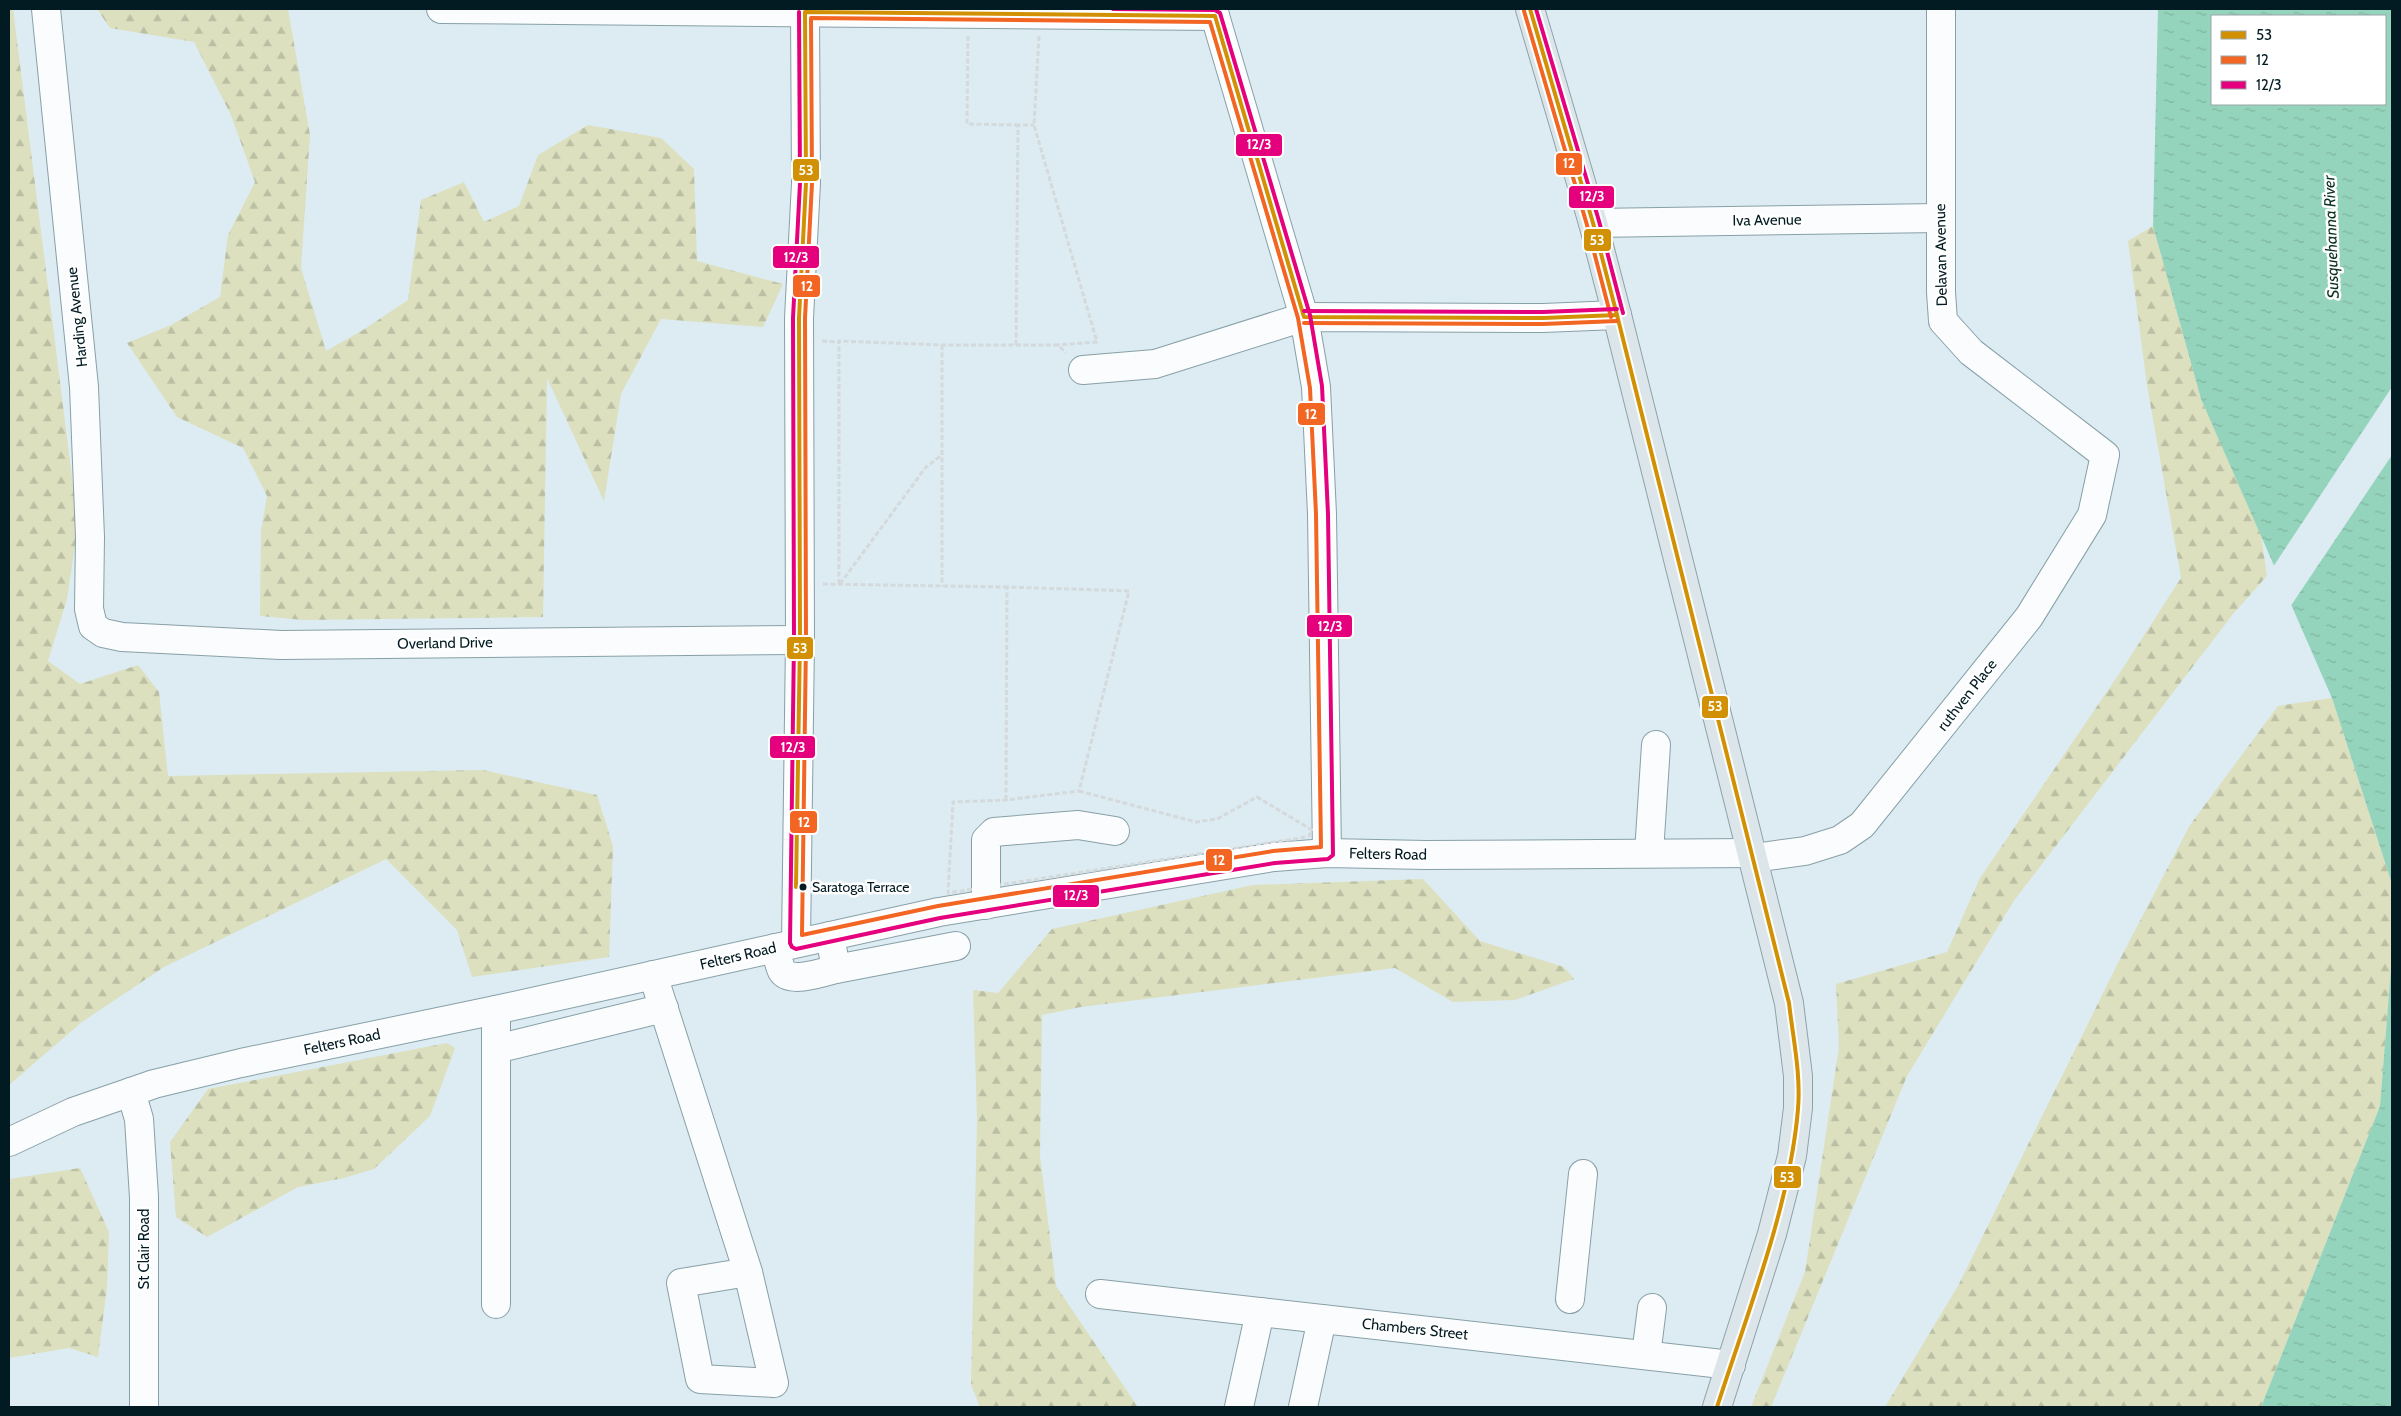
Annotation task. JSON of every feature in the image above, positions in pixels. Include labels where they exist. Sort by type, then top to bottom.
[{"type":"main road","points":[[1530,9],[1593,223],[1617,315],[1789,1003],[1798,1076],[1798,1108],[1792,1156],[1772,1234],[1716,1407]]},
{"type":"street","name":"Harding Avenue","points":[[46,9],[84,387],[90,537],[89,609],[93,626]]},
{"type":"street","points":[[441,9],[805,12],[1214,12],[1304,317],[1316,387],[1322,514],[1328,853]]},
{"type":"street","name":"Delavan Avenue","points":[[1941,9],[1940,218],[1943,321],[1971,352],[2105,455]]},
{"type":"street","points":[[805,12],[806,183],[799,318],[800,640],[783,972],[788,977],[797,978],[956,946]]},
{"type":"street","name":"Iva Avenue","points":[[1593,223],[1940,218]]},
{"type":"street","points":[[1083,370],[1155,364],[1304,317],[1543,318],[1617,315]]},
{"type":"street","name":"ruthven Place","points":[[1753,855],[1805,851],[1840,840],[1862,824],[2029,617],[2092,515],[2105,455]]},
{"type":"street","name":"Overland Drive","points":[[93,626],[104,634],[122,637],[281,645],[800,640]]},
{"type":"street","points":[[1649,853],[1656,745]]},
{"type":"street","points":[[986,905],[986,840],[994,832],[1078,824],[1115,831]]},
{"type":"street","name":"Felters Road","points":[[9,1142],[72,1112],[154,1084],[241,1063],[496,1010],[939,912],[1274,857],[1328,853],[1426,855],[1649,853],[1753,855]]},
{"type":"street","points":[[830,936],[836,969]]},
{"type":"street","points":[[653,975],[748,1272],[774,1383],[700,1379],[681,1283],[748,1272]]},
{"type":"street","points":[[496,1049],[664,1008]]},
{"type":"street","points":[[496,1010],[496,1304]]},
{"type":"street","name":"St Clair Road","points":[[131,1092],[138,1120],[144,1197],[144,1407]]},
{"type":"street","points":[[1570,1299],[1583,1174]]},
{"type":"street","name":"Chambers Street","points":[[1100,1294],[1731,1365]]},
{"type":"street","points":[[1646,1355],[1652,1308]]},
{"type":"street","points":[[1239,1407],[1260,1312]]},
{"type":"street","points":[[1302,1407],[1322,1319]]},
{"type":"path","points":[[969,28],[967,124],[1034,125]]},
{"type":"path","points":[[817,338],[825,342],[942,345],[1097,342],[1034,125],[1039,29]]},
{"type":"path","points":[[1016,344],[1018,125]]},
{"type":"path","points":[[839,342],[839,584]]},
{"type":"path","points":[[1058,344],[1083,370]]},
{"type":"path","points":[[942,345],[942,586]]},
{"type":"path","points":[[839,584],[926,467],[942,456]]},
{"type":"path","points":[[820,585],[1129,590],[1079,791]]},
{"type":"path","points":[[1006,800],[1007,587]]},
{"type":"path","points":[[938,895],[948,892]]},
{"type":"green space","points":[[9,9],[13,9],[78,525],[67,599],[48,661],[80,684],[138,665],[159,692],[168,776],[483,770],[597,795],[613,846],[609,957],[472,977],[457,930],[386,859],[164,967],[82,1022],[9,1085]]},
{"type":"green space","points":[[97,9],[288,9],[310,135],[301,268],[326,351],[363,330],[408,300],[421,200],[464,182],[484,222],[519,206],[538,155],[588,125],[661,138],[694,169],[697,261],[783,284],[763,327],[661,319],[621,394],[604,501],[547,378],[543,617],[303,620],[260,616],[261,531],[267,496],[243,448],[177,417],[127,343],[171,325],[220,297],[228,235],[255,182],[231,115],[194,42],[110,28]]},
{"type":"green space","points":[[2153,226],[2201,399],[2261,535],[2267,576],[2233,614],[2013,902],[1907,1076],[1771,1407],[1751,1407],[1805,1272],[1839,1047],[1836,984],[1947,952],[1980,878],[2123,668],[2181,578],[2147,385],[2128,241]]},
{"type":"green space","points":[[2332,698],[2392,884],[2392,956],[2380,1106],[2261,1407],[1885,1407],[1958,1286],[2117,965],[2190,825],[2278,706]]},
{"type":"green space","points":[[1423,879],[1480,941],[1564,967],[1574,979],[1515,1000],[1453,1002],[1395,968],[1081,1007],[1042,1015],[1040,1156],[1056,1286],[1138,1407],[980,1407],[971,1385],[977,1119],[973,990],[998,993],[1052,929],[1253,885]]},
{"type":"green space","points":[[447,1043],[455,1048],[430,1116],[374,1169],[344,1178],[298,1187],[207,1237],[176,1217],[170,1142],[208,1089]]},
{"type":"green space","points":[[80,1168],[109,1232],[107,1288],[98,1357],[69,1348],[9,1358],[9,1179]]},
{"type":"water","name":"Susquehanna River","points":[[2158,9],[2392,9],[2392,884],[2332,698],[2201,399],[2153,226]]},
{"type":"water","points":[[2392,956],[2392,1407],[2261,1407],[2380,1106]]},
{"type":"pier","points":[[2392,387],[2392,455],[2290,607],[2273,567]]},
{"type":"transit line","name":"12/3","points":[[799,12],[800,183],[793,318],[794,640],[790,943],[796,949],[940,918],[1275,863],[1328,859],[1333,855],[1328,514],[1322,386],[1310,315],[1220,13],[1215,10],[1113,9]]},
{"type":"transit line","name":"53","points":[[1530,9],[1593,223],[1617,315],[1789,1003],[1798,1069],[1799,1096],[1793,1146],[1777,1221],[1766,1260],[1717,1407]]},
{"type":"transit line","name":"12/3","points":[[1536,9],[1599,221],[1623,313]]},
{"type":"transit line","name":"12","points":[[1524,11],[1587,225],[1611,317]]},
{"type":"transit line","name":"53","points":[[796,887],[800,640],[799,318],[806,183],[805,12],[1215,16],[1304,317],[1543,318],[1617,315]]},
{"type":"transit line","name":"12","points":[[811,18],[1210,22],[1298,318],[1310,388],[1316,514],[1321,847],[1273,851],[938,906],[802,935],[806,640],[805,318],[812,183],[811,18]]},
{"type":"transit line","name":"12/3","points":[[1304,311],[1543,312],[1617,309]]},
{"type":"transit line","name":"12","points":[[1304,323],[1543,324],[1617,321]]},
{"type":"place","name":"Saratoga Terrace","points":[[803,887]]}]
